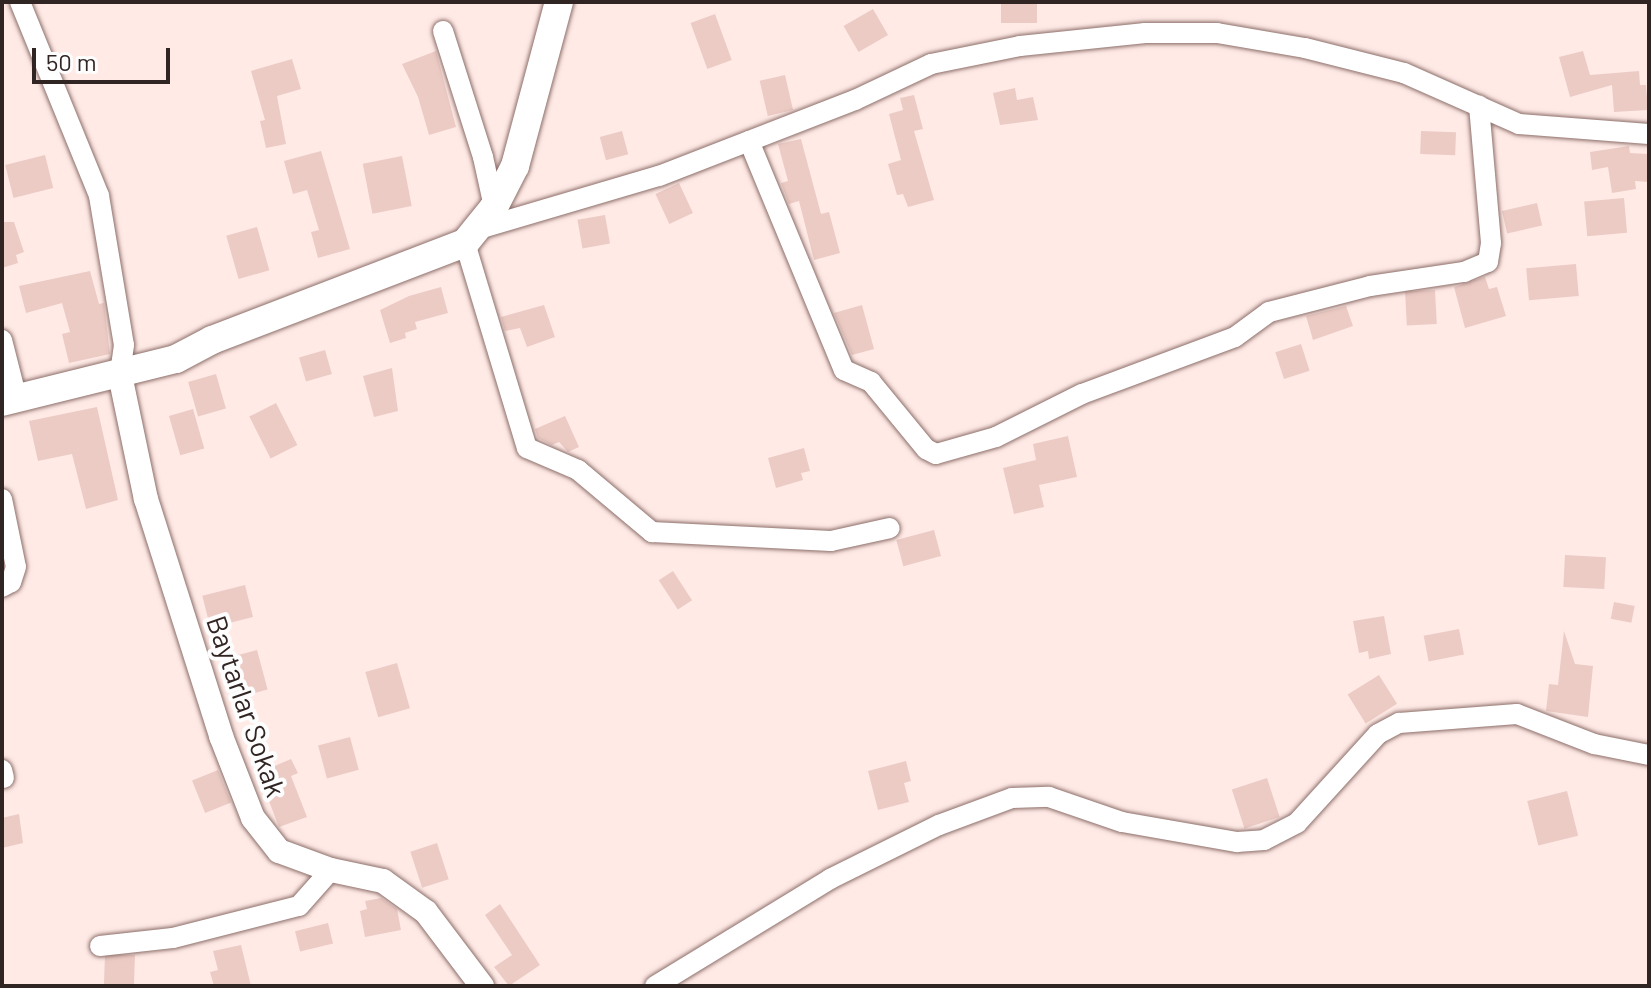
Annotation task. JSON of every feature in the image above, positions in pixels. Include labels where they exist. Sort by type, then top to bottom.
[{"type":"main road","points":[[9,400],[176,359],[212,340],[470,236],[494,207],[515,166],[559,2]]},
{"type":"street","points":[[20,2],[99,196],[124,345],[120,375]]},
{"type":"street","points":[[443,31],[483,157],[494,207]]},
{"type":"street","points":[[890,528],[831,541],[652,532],[578,470],[527,448],[470,236],[539,208],[659,176],[855,100],[931,64],[1020,46],[1145,33],[1217,33],[1305,48],[1404,73],[1519,124],[1649,134]]},
{"type":"street","points":[[749,141],[844,370],[871,382],[926,449],[936,454],[996,437],[1082,394],[1235,337],[1269,312],[1370,286],[1464,272],[1488,262],[1491,243],[1479,106]]},
{"type":"street","points":[[2,340],[9,400]]},
{"type":"street","name":"Baytarlar Sokak","points":[[120,375],[146,499],[221,736],[253,818],[279,851],[331,870],[383,881],[426,912],[482,986]]},
{"type":"street","points":[[2,499],[16,567],[11,582],[2,587]]},
{"type":"street","points":[[655,986],[830,879],[939,825],[1012,798],[1049,797],[1122,822],[1237,842],[1264,840],[1297,823],[1378,734],[1399,723],[1517,714],[1594,744],[1649,755]]},
{"type":"street","points":[[100,946],[173,938],[299,906],[331,870]]},
{"type":"building","points":[[1001,2],[1037,2],[1037,23],[1001,23]]},
{"type":"building","points":[[873,9],[888,35],[859,52],[844,26]]},
{"type":"building","points":[[715,14],[732,60],[707,69],[691,23]]},
{"type":"building","points":[[436,51],[456,127],[429,135],[418,97],[402,64]]},
{"type":"building","points":[[1583,51],[1590,75],[1639,71],[1640,85],[1646,85],[1648,110],[1614,112],[1612,85],[1570,97],[1559,57]]},
{"type":"building","points":[[292,59],[301,89],[277,96],[286,144],[266,148],[260,121],[265,120],[251,71]]},
{"type":"building","points":[[785,75],[793,110],[768,116],[760,81]]},
{"type":"building","points":[[1015,88],[1017,100],[1033,97],[1038,120],[1000,125],[993,93]]},
{"type":"building","points":[[914,95],[923,129],[914,131],[934,200],[908,207],[903,194],[897,195],[888,164],[901,160],[889,114],[903,110],[900,98]]},
{"type":"building","points":[[622,131],[628,154],[606,160],[600,137]]},
{"type":"building","points":[[1421,131],[1456,132],[1455,155],[1420,154]]},
{"type":"building","points":[[801,139],[821,214],[829,212],[840,253],[814,260],[799,201],[789,204],[781,183],[788,181],[778,144]]},
{"type":"building","points":[[1629,146],[1630,153],[1649,154],[1649,182],[1635,181],[1636,189],[1612,193],[1608,167],[1592,170],[1590,152]]},
{"type":"building","points":[[321,151],[350,249],[318,258],[311,232],[319,230],[307,190],[293,194],[284,161]]},
{"type":"building","points":[[45,155],[53,188],[13,198],[5,165]]},
{"type":"building","points":[[402,156],[412,206],[372,214],[363,164]]},
{"type":"building","points":[[679,183],[693,213],[669,224],[655,194]]},
{"type":"building","points":[[1624,198],[1627,233],[1587,236],[1584,201]]},
{"type":"building","points":[[1537,203],[1542,225],[1507,234],[1502,211]]},
{"type":"building","points":[[605,215],[610,244],[582,248],[577,220]]},
{"type":"building","points":[[2,222],[14,222],[24,252],[16,255],[18,263],[2,268]]},
{"type":"building","points":[[257,227],[269,270],[239,279],[226,236]]},
{"type":"building","points":[[1576,264],[1579,296],[1529,300],[1526,268]]},
{"type":"building","points":[[90,271],[99,304],[104,303],[110,354],[69,363],[62,334],[70,332],[62,303],[26,313],[19,286]]},
{"type":"building","points":[[1485,277],[1489,289],[1497,287],[1506,316],[1465,328],[1454,287]]},
{"type":"building","points":[[441,287],[448,313],[415,322],[417,329],[405,333],[406,338],[390,343],[380,310],[409,296]]},
{"type":"building","points":[[1435,290],[1437,324],[1407,326],[1405,292]]},
{"type":"building","points":[[544,305],[555,337],[527,347],[520,328],[505,331],[501,317]]},
{"type":"building","points":[[862,305],[874,349],[852,355],[834,313]]},
{"type":"building","points":[[1346,306],[1353,326],[1313,340],[1306,316]]},
{"type":"building","points":[[1301,344],[1310,371],[1284,379],[1275,352]]},
{"type":"building","points":[[325,350],[332,374],[306,381],[299,357]]},
{"type":"building","points":[[392,368],[398,411],[374,417],[363,376]]},
{"type":"building","points":[[216,374],[226,409],[198,417],[188,382]]},
{"type":"building","points":[[276,403],[297,445],[271,458],[249,417]]},
{"type":"building","points":[[97,407],[118,500],[86,509],[72,454],[38,461],[29,421]]},
{"type":"building","points":[[193,409],[204,448],[180,455],[169,416]]},
{"type":"building","points":[[565,416],[579,447],[568,452],[559,442],[552,445],[538,438],[535,429]]},
{"type":"building","points":[[1068,436],[1077,477],[1039,485],[1044,507],[1014,514],[1003,468],[1036,460],[1033,444]]},
{"type":"building","points":[[804,448],[810,471],[801,473],[803,480],[776,488],[768,458]]},
{"type":"building","points":[[934,530],[941,556],[903,566],[896,540]]},
{"type":"building","points":[[1565,555],[1606,557],[1604,589],[1563,587]]},
{"type":"building","points":[[673,571],[692,600],[678,610],[659,580]]},
{"type":"building","points":[[245,585],[253,617],[210,628],[202,596]]},
{"type":"building","points":[[1614,602],[1635,606],[1631,623],[1611,619]]},
{"type":"building","points":[[1384,616],[1391,654],[1369,659],[1368,651],[1359,653],[1353,621]]},
{"type":"building","points":[[1459,629],[1464,655],[1429,661],[1424,636]]},
{"type":"building","points":[[1564,631],[1575,664],[1593,666],[1588,717],[1546,711],[1549,684],[1558,685]]},
{"type":"building","points":[[257,650],[268,690],[233,699],[222,659]]},
{"type":"building","points":[[397,663],[410,708],[378,717],[365,672]]},
{"type":"building","points":[[1379,675],[1397,704],[1366,723],[1348,695]]},
{"type":"building","points":[[350,737],[359,770],[327,778],[318,746]]},
{"type":"building","points":[[291,759],[298,773],[291,776],[307,817],[279,827],[258,773]]},
{"type":"building","points":[[906,761],[911,781],[904,783],[909,802],[878,810],[868,771]]},
{"type":"building","points":[[218,770],[231,802],[205,813],[192,780]]},
{"type":"building","points":[[1267,778],[1280,817],[1244,828],[1232,789]]},
{"type":"building","points":[[1567,791],[1578,836],[1538,846],[1527,801]]},
{"type":"building","points":[[19,814],[23,843],[2,848],[2,818]]},
{"type":"building","points":[[437,843],[449,879],[422,888],[410,852]]},
{"type":"building","points":[[381,898],[397,909],[401,930],[365,937],[360,911],[367,909],[365,901]]},
{"type":"building","points":[[500,904],[540,965],[509,986],[494,967],[512,955],[485,915]]},
{"type":"building","points":[[328,923],[333,943],[300,952],[295,931]]},
{"type":"building","points":[[241,945],[251,986],[214,986],[210,972],[218,970],[213,951]]},
{"type":"building","points":[[105,954],[135,955],[134,986],[104,985]]}]
